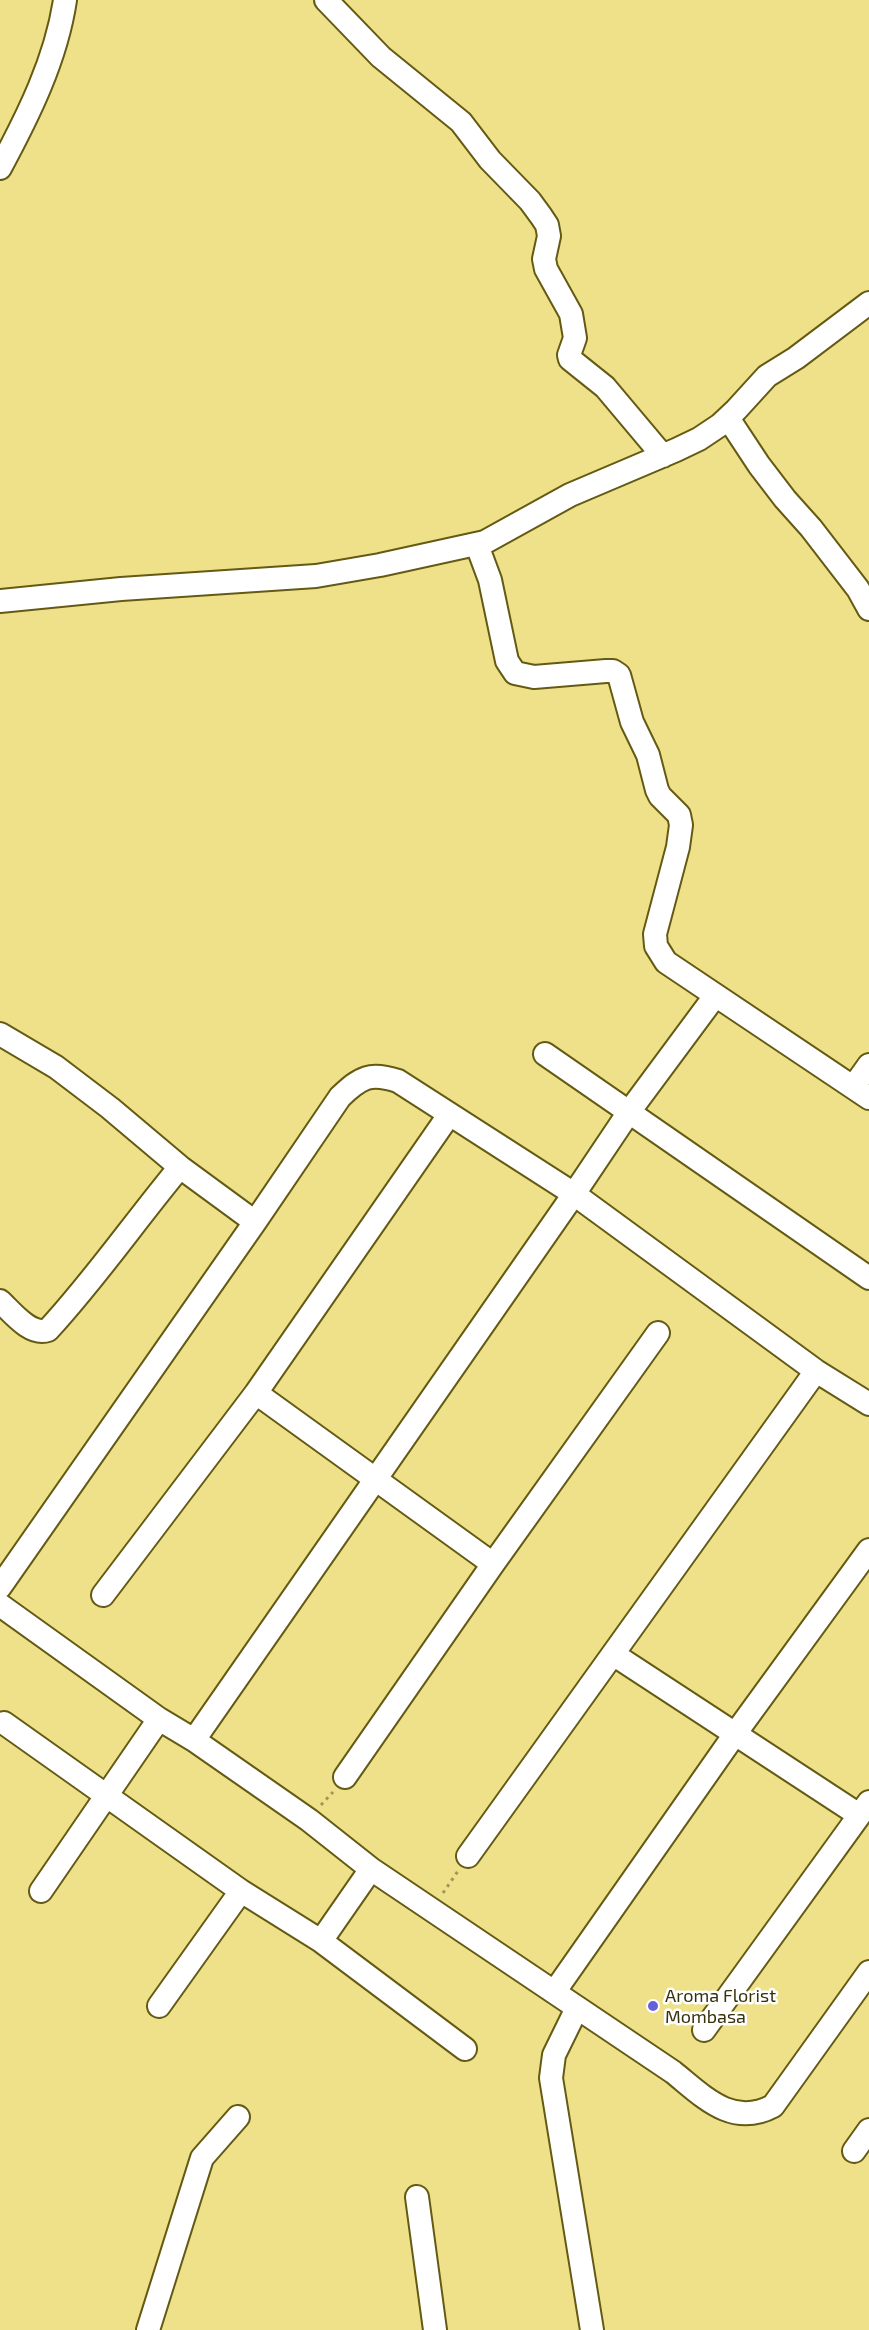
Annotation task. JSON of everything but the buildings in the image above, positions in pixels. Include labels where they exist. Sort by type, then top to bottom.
[{"type":"street","points":[[0,168],[27,118],[46,71],[65,0]]},
{"type":"street","points":[[326,0],[381,57],[461,122],[490,160],[530,201],[547,225],[549,236],[544,259],[546,269],[571,314],[575,338],[569,355],[570,359],[605,387],[663,456]]},
{"type":"street","points":[[0,600],[121,589],[316,576],[477,545],[570,495],[699,439],[728,418],[767,376],[796,358],[869,303]]},
{"type":"street","points":[[728,418],[759,465],[858,589],[869,609]]},
{"type":"street","points":[[477,545],[490,580],[507,661],[515,673],[534,678],[606,671],[613,671],[620,675],[632,722],[648,755],[657,790],[679,815],[681,825],[678,847],[655,934],[656,946],[666,962],[861,1092],[869,1065]]},
{"type":"street","points":[[194,1740],[629,1112],[715,996]]},
{"type":"street","points":[[0,1034],[56,1067],[110,1108],[180,1167],[255,1222]]},
{"type":"street","points":[[545,1054],[869,1278]]},
{"type":"street","points":[[0,1587],[255,1222],[340,1096],[354,1083],[369,1076],[398,1081],[574,1194],[816,1371],[869,1404]]},
{"type":"street","points":[[103,1595],[256,1393],[449,1115]]},
{"type":"street","points":[[0,1301],[32,1329],[39,1332],[48,1330],[114,1253],[152,1200],[180,1167]]},
{"type":"street","points":[[345,1777],[658,1333]]},
{"type":"street","points":[[468,1856],[816,1371]]},
{"type":"street","points":[[256,1393],[493,1564]]},
{"type":"street","points":[[555,1991],[735,1734],[869,1550]]},
{"type":"street","points":[[0,1605],[159,1719],[194,1740],[309,1820],[371,1869],[674,2072],[714,2105],[742,2113],[762,2112],[773,2106],[869,1972]]},
{"type":"street","points":[[613,1654],[735,1734],[864,1809],[704,2030]]},
{"type":"street","points":[[41,1891],[159,1719]]},
{"type":"street","points":[[4,1724],[241,1891],[321,1941],[465,2049]]},
{"type":"street","points":[[321,1941],[371,1869]]},
{"type":"street","points":[[159,2006],[241,1891]]},
{"type":"street","points":[[577,2008],[554,2055],[551,2078],[592,2330]]},
{"type":"street","points":[[148,2330],[202,2158],[238,2117]]},
{"type":"street","points":[[854,2151],[869,2130]]},
{"type":"street","points":[[417,2197],[435,2330]]},
{"type":"path","points":[[309,1820],[345,1777]]},
{"type":"path","points":[[431,1909],[468,1856]]},
{"type":"place","name":"Aroma Florist Mombasa","points":[[653,2006]]}]
